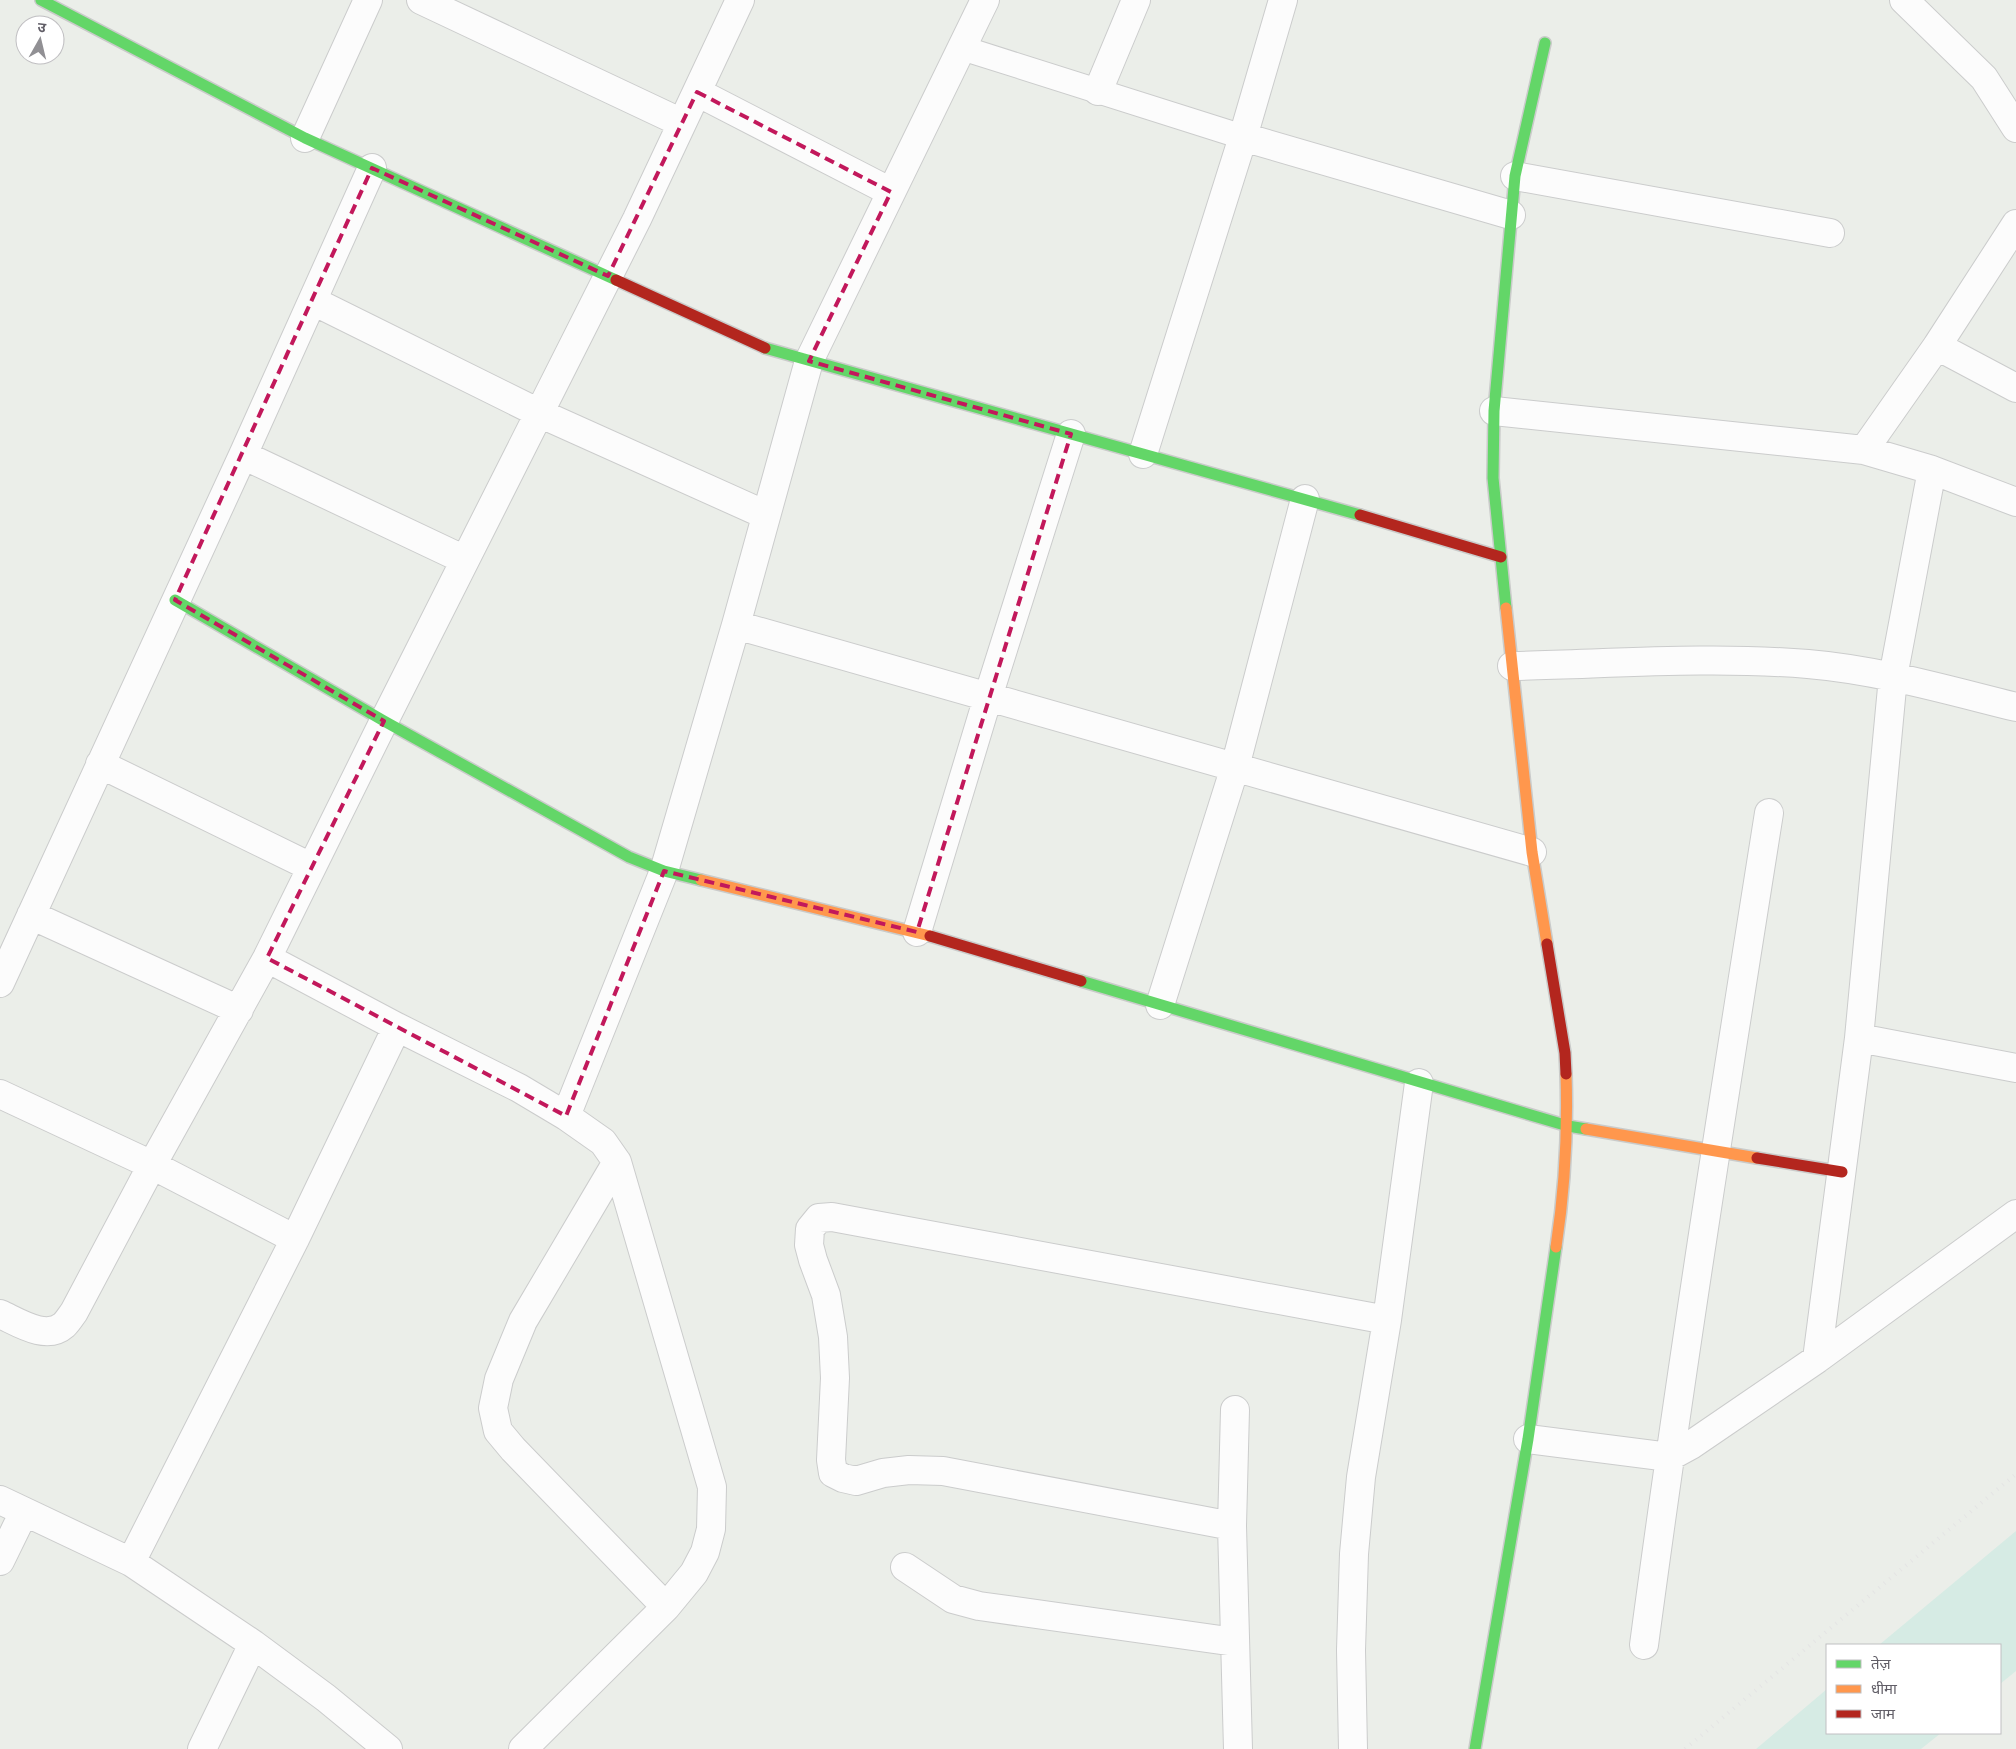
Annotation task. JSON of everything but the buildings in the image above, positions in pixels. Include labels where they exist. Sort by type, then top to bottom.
[{"type":"street","points":[[40,0],[305,138],[769,350],[1305,499],[1501,557]]},
{"type":"street","points":[[305,138],[368,0]]},
{"type":"street","points":[[421,0],[682,123]]},
{"type":"street","points":[[0,1314],[30,1328],[49,1332],[63,1326],[74,1312],[152,1165],[267,958],[384,720],[608,276],[697,92],[739,0]]},
{"type":"street","points":[[1098,91],[1136,0]]},
{"type":"street","points":[[1143,454],[1243,137],[1283,0]]},
{"type":"street","points":[[1904,0],[1984,78],[2016,128]]},
{"type":"street","points":[[566,1116],[664,870],[736,625],[809,361],[962,48],[977,3]]},
{"type":"street","points":[[1476,1749],[1528,1439],[1564,1195],[1568,1126],[1565,1053],[1532,852],[1516,715],[1493,478],[1494,412],[1515,176],[1545,43]]},
{"type":"street","points":[[697,92],[891,192]]},
{"type":"street","points":[[1243,137],[1511,215]]},
{"type":"street","points":[[0,983],[243,455],[372,168]]},
{"type":"street","points":[[1515,176],[1830,233]]},
{"type":"street","points":[[1864,450],[1937,346],[2016,224]]},
{"type":"street","points":[[313,301],[539,413],[766,515]]},
{"type":"street","points":[[1937,346],[2016,388]]},
{"type":"street","points":[[1494,412],[1864,450],[1932,470],[2016,502]]},
{"type":"street","points":[[917,932],[988,697],[1071,434]]},
{"type":"street","points":[[243,455],[465,560]]},
{"type":"street","points":[[1817,1359],[1859,1038],[1893,677],[1932,470]]},
{"type":"street","points":[[1160,1005],[1235,767],[1305,499]]},
{"type":"street","points":[[175,600],[629,857],[664,870],[917,932],[1568,1126],[1715,1149],[1842,1172]]},
{"type":"street","points":[[736,625],[1532,852]]},
{"type":"street","points":[[1512,666],[1742,660],[1810,664],[1893,677],[2016,707]]},
{"type":"street","points":[[100,764],[311,868]]},
{"type":"street","points":[[1644,1645],[1669,1457],[1715,1149],[1769,813]]},
{"type":"street","points":[[31,914],[239,1010]]},
{"type":"street","points":[[267,958],[397,1027],[519,1088],[566,1116],[603,1142],[617,1162],[712,1487],[711,1529],[705,1552],[694,1573],[666,1607],[524,1749]]},
{"type":"street","points":[[131,1562],[295,1239],[397,1027]]},
{"type":"street","points":[[1859,1038],[2016,1068]]},
{"type":"street","points":[[1352,1749],[1351,1650],[1354,1554],[1360,1477],[1387,1320],[1419,1083]]},
{"type":"street","points":[[0,1094],[152,1165],[295,1239]]},
{"type":"street","points":[[617,1162],[523,1321],[499,1379],[493,1408],[498,1431],[666,1607]]},
{"type":"street","points":[[1528,1439],[1669,1457],[1691,1445],[1817,1359],[2016,1214]]},
{"type":"street","points":[[1232,1526],[943,1471],[909,1470],[883,1473],[856,1481],[832,1473],[835,1378],[833,1337],[826,1295],[809,1244],[810,1229],[819,1218],[832,1218],[1387,1320]]},
{"type":"street","points":[[1235,1410],[1232,1526],[1238,1749]]},
{"type":"street","points":[[0,1500],[131,1562],[253,1644],[326,1698],[388,1749]]},
{"type":"street","points":[[0,1561],[24,1512]]},
{"type":"street","points":[[905,1566],[953,1599],[978,1606],[1235,1642]]},
{"type":"street","points":[[202,1749],[253,1644]]},
{"type":"lane","points":[[962,48],[1243,137]]},
{"type":"highlighted area","points":[[697,92],[891,192],[809,361],[1071,434],[917,932],[664,871],[566,1116],[267,958],[384,721],[175,600],[372,168],[608,276]]},
{"type":"shaded area","points":[[2016,1531],[2016,1671],[2001,1683],[2001,1644],[1880,1644]]},
{"type":"shaded area","points":[[1826,1690],[1826,1734],[1940,1734],[1921,1749],[1756,1749]]},
{"type":"railway","points":[[1685,1749],[2016,1474]]},
{"type":"traffic: fast","points":[[41,0],[305,138],[616,280]]},
{"type":"traffic: fast","points":[[1506,608],[1493,478],[1494,411],[1515,176],[1545,43]]},
{"type":"traffic: fast","points":[[765,348],[1360,515]]},
{"type":"traffic: fast","points":[[175,600],[384,721],[629,857],[664,871],[701,880]]},
{"type":"traffic: fast","points":[[1081,981],[1568,1126],[1586,1129]]},
{"type":"traffic: fast","points":[[1475,1749],[1528,1439],[1556,1247]]},
{"type":"traffic: slow","points":[[1506,608],[1532,852],[1547,944]]},
{"type":"traffic: slow","points":[[701,880],[930,936]]},
{"type":"traffic: slow","points":[[1556,1247],[1565,1161],[1567,1118],[1566,1074]]},
{"type":"traffic: slow","points":[[1586,1129],[1757,1158]]},
{"type":"traffic: jam","points":[[616,280],[765,348]]},
{"type":"traffic: jam","points":[[1360,515],[1501,557]]},
{"type":"traffic: jam","points":[[930,936],[1081,981]]},
{"type":"traffic: jam","points":[[1547,944],[1565,1053],[1566,1074]]},
{"type":"traffic: jam","points":[[1757,1158],[1842,1172]]}]
